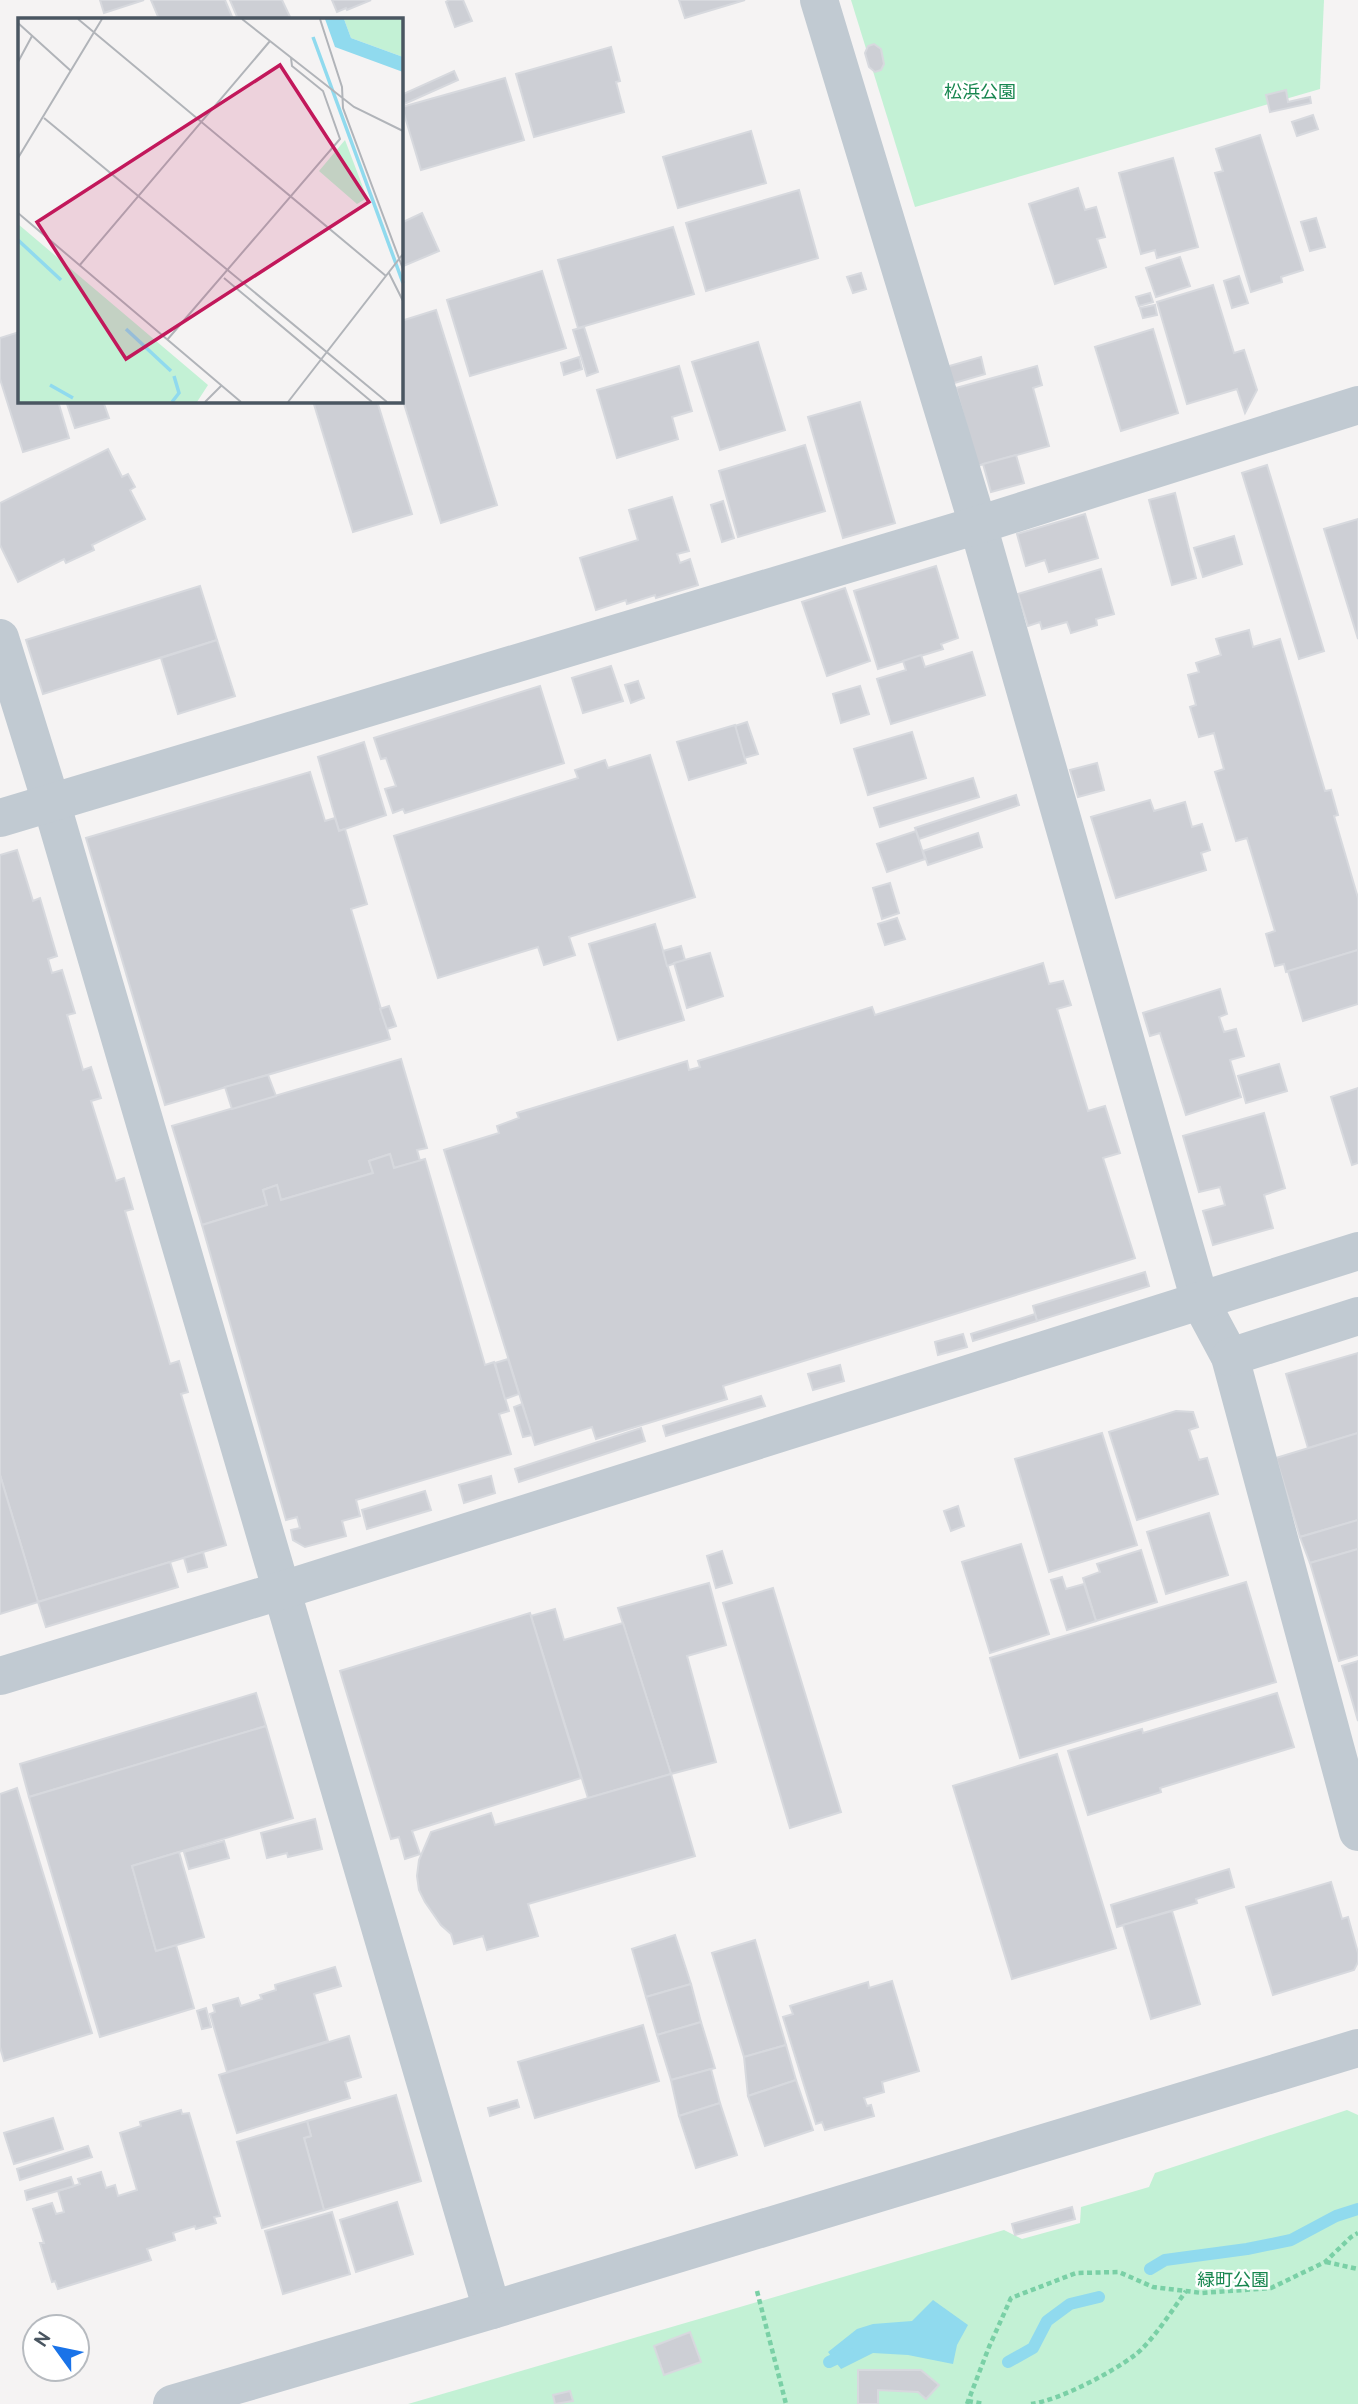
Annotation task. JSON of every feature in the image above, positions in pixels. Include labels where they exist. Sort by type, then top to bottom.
[{"type":"street","points":[[819,0],[978,525],[1200,1301],[1230,1357],[1358,1832]]},
{"type":"street","points":[[0,818],[978,525],[1358,405]]},
{"type":"street","points":[[0,638],[51,802],[283,1590],[492,2310]]},
{"type":"street","points":[[0,1675],[283,1590],[1358,1251]]},
{"type":"street","points":[[1230,1357],[1358,1316]]},
{"type":"street","points":[[172,2404],[1358,2048]]},
{"type":"path","points":[[984,2404],[967,2402],[1011,2298],[1076,2273],[1119,2272],[1153,2287],[1186,2291],[1271,2288],[1325,2262],[1358,2233]]},
{"type":"path","points":[[1325,2262],[1358,2269]]},
{"type":"path","points":[[757,2291],[786,2404]]},
{"type":"path","points":[[1031,2404],[1045,2402],[1082,2385],[1136,2354],[1186,2291]]},
{"type":"green space","name":"松浜公園","points":[[851,0],[1324,0],[1320,89],[915,207]]},
{"type":"green space","name":"緑町公園","points":[[1347,2110],[1358,2115],[1358,2404],[408,2404],[1004,2230],[1022,2239],[1080,2223],[1081,2207],[1149,2187],[1155,2173]]},
{"type":"water","points":[[933,2300],[968,2325],[957,2345],[953,2364],[908,2355],[873,2353],[841,2369],[828,2352],[857,2329],[873,2324],[912,2321]]},
{"type":"building","points":[[100,0],[144,0],[104,13]]},
{"type":"building","points":[[151,0],[225,0],[233,18],[159,18]]},
{"type":"building","points":[[230,0],[282,0],[291,18],[238,18]]},
{"type":"building","points":[[332,0],[371,0],[337,12]]},
{"type":"building","points":[[463,0],[472,21],[455,27],[446,2]]},
{"type":"building","points":[[679,0],[745,0],[685,18]]},
{"type":"building","points":[[874,44],[881,49],[884,64],[881,70],[875,72],[869,67],[865,53],[868,46]]},
{"type":"building","points":[[611,47],[620,81],[616,82],[624,112],[534,137],[516,74]]},
{"type":"building","points":[[454,71],[458,80],[402,105],[402,95]]},
{"type":"building","points":[[505,78],[524,140],[421,170],[402,107]]},
{"type":"building","points":[[1286,90],[1288,102],[1310,97],[1311,103],[1270,112],[1266,95]]},
{"type":"building","points":[[1313,115],[1318,129],[1297,136],[1292,122]]},
{"type":"building","points":[[751,131],[766,183],[678,208],[663,157]]},
{"type":"building","points":[[1260,135],[1303,270],[1281,277],[1282,282],[1251,292],[1215,173],[1223,171],[1216,149]]},
{"type":"building","points":[[1173,158],[1198,247],[1157,258],[1155,250],[1141,254],[1119,173]]},
{"type":"building","points":[[1078,188],[1085,210],[1096,207],[1105,237],[1097,239],[1106,267],[1055,284],[1029,204]]},
{"type":"building","points":[[799,190],[818,258],[706,291],[686,223]]},
{"type":"building","points":[[422,213],[439,251],[402,267],[402,223]]},
{"type":"building","points":[[1316,218],[1325,247],[1310,251],[1301,222]]},
{"type":"building","points":[[673,227],[694,294],[578,328],[558,260]]},
{"type":"building","points":[[1180,257],[1190,286],[1156,297],[1146,268]]},
{"type":"building","points":[[542,271],[566,348],[470,376],[447,300]]},
{"type":"building","points":[[861,273],[866,289],[853,293],[847,277]]},
{"type":"building","points":[[1239,276],[1248,303],[1232,308],[1224,281]]},
{"type":"building","points":[[1213,285],[1234,353],[1244,350],[1257,390],[1245,413],[1237,389],[1187,404],[1157,302]]},
{"type":"building","points":[[1150,293],[1153,302],[1139,306],[1136,297]]},
{"type":"building","points":[[1155,305],[1157,315],[1143,318],[1140,308]]},
{"type":"building","points":[[436,310],[497,505],[441,523],[402,397],[402,321]]},
{"type":"building","points":[[584,327],[598,372],[587,376],[573,330]]},
{"type":"building","points":[[1153,329],[1178,413],[1121,431],[1095,347]]},
{"type":"building","points":[[18,332],[18,402],[58,402],[69,438],[23,452],[0,379],[0,338]]},
{"type":"building","points":[[758,342],[785,430],[720,450],[692,362]]},
{"type":"building","points":[[579,357],[582,369],[564,375],[561,363]]},
{"type":"building","points":[[981,357],[985,374],[951,384],[946,367]]},
{"type":"building","points":[[679,366],[692,411],[672,417],[678,439],[617,458],[597,390]]},
{"type":"building","points":[[1037,366],[1042,385],[1033,388],[1049,446],[977,466],[956,388]]},
{"type":"building","points":[[66,402],[103,402],[109,418],[75,428]]},
{"type":"building","points":[[313,402],[377,402],[412,514],[353,532]]},
{"type":"building","points":[[860,402],[895,523],[843,538],[808,417]]},
{"type":"building","points":[[805,445],[825,511],[738,537],[719,471]]},
{"type":"building","points":[[108,449],[122,477],[128,474],[135,487],[130,490],[145,519],[92,545],[94,550],[66,563],[64,559],[18,582],[0,545],[0,503]]},
{"type":"building","points":[[1016,455],[1024,483],[991,492],[983,464]]},
{"type":"building","points":[[1267,465],[1324,651],[1299,659],[1242,473]]},
{"type":"building","points":[[1175,493],[1196,578],[1172,585],[1149,500]]},
{"type":"building","points":[[672,497],[689,551],[677,554],[680,563],[690,559],[698,585],[656,598],[655,595],[627,604],[626,600],[596,610],[580,558],[638,540],[629,510]]},
{"type":"building","points":[[723,501],[734,538],[722,542],[711,505]]},
{"type":"building","points":[[1085,514],[1098,558],[1049,572],[1045,560],[1026,566],[1017,534]]},
{"type":"building","points":[[1358,519],[1358,639],[1324,529]]},
{"type":"building","points":[[1234,536],[1242,564],[1203,577],[1194,548]]},
{"type":"building","points":[[936,566],[958,638],[941,644],[943,649],[878,669],[854,591]]},
{"type":"building","points":[[1101,569],[1114,614],[1096,619],[1097,625],[1071,633],[1067,622],[1042,629],[1040,622],[1028,626],[1018,594]]},
{"type":"building","points":[[200,586],[217,640],[43,694],[26,640]]},
{"type":"building","points":[[845,588],[870,661],[827,676],[802,602]]},
{"type":"building","points":[[1249,630],[1253,647],[1280,639],[1325,791],[1331,790],[1338,815],[1334,816],[1358,898],[1358,950],[1286,972],[1284,964],[1275,966],[1266,934],[1275,931],[1247,838],[1236,841],[1215,772],[1224,769],[1214,733],[1199,737],[1190,707],[1196,705],[1188,675],[1199,672],[1196,663],[1221,655],[1216,639]]},
{"type":"building","points":[[217,640],[235,696],[178,714],[161,658]]},
{"type":"building","points":[[972,652],[985,695],[891,724],[877,679],[906,670],[903,661],[921,655],[925,667]]},
{"type":"building","points":[[611,666],[623,701],[583,713],[572,678]]},
{"type":"building","points":[[638,681],[644,698],[631,703],[625,685]]},
{"type":"building","points":[[540,686],[564,763],[405,813],[403,809],[393,813],[385,789],[396,786],[386,758],[381,759],[374,738]]},
{"type":"building","points":[[860,686],[869,714],[841,723],[833,694]]},
{"type":"building","points":[[747,722],[758,754],[744,758],[735,726]]},
{"type":"building","points":[[735,725],[746,763],[689,780],[677,742]]},
{"type":"building","points":[[912,732],[926,778],[868,795],[854,749]]},
{"type":"building","points":[[364,742],[386,815],[339,831],[318,757]]},
{"type":"building","points":[[650,755],[695,897],[569,937],[575,955],[544,965],[538,947],[438,978],[394,836],[578,778],[575,770],[605,760],[608,768]]},
{"type":"building","points":[[1097,763],[1104,790],[1078,797],[1070,770]]},
{"type":"building","points":[[310,772],[325,821],[335,818],[339,831],[345,829],[367,904],[351,909],[390,1039],[165,1105],[86,838]]},
{"type":"building","points":[[973,778],[979,797],[880,827],[874,808]]},
{"type":"building","points":[[1016,795],[1019,805],[919,839],[915,828]]},
{"type":"building","points":[[1150,800],[1154,811],[1185,802],[1192,827],[1202,824],[1210,850],[1201,853],[1206,870],[1116,898],[1091,817]]},
{"type":"building","points":[[916,831],[925,859],[887,872],[877,844]]},
{"type":"building","points":[[978,833],[982,847],[928,865],[923,851]]},
{"type":"building","points":[[17,850],[33,901],[40,898],[57,956],[48,959],[52,973],[62,970],[75,1013],[67,1015],[83,1070],[91,1067],[101,1098],[91,1101],[116,1181],[124,1178],[133,1209],[125,1211],[170,1364],[179,1361],[188,1392],[181,1394],[226,1545],[38,1602],[0,1475],[0,855]]},
{"type":"building","points":[[890,883],[899,913],[882,919],[873,888]]},
{"type":"building","points":[[897,918],[905,939],[885,945],[878,924]]},
{"type":"building","points":[[655,924],[684,1020],[618,1040],[589,944]]},
{"type":"building","points":[[681,946],[685,960],[667,966],[663,951]]},
{"type":"building","points":[[1358,950],[1358,1004],[1303,1021],[1288,971]]},
{"type":"building","points":[[710,953],[723,996],[687,1008],[674,963]]},
{"type":"building","points":[[1043,963],[1049,984],[1063,981],[1071,1005],[1057,1009],[1088,1111],[1105,1106],[1120,1153],[1103,1158],[1135,1258],[723,1386],[727,1399],[596,1439],[592,1427],[535,1445],[444,1150],[499,1133],[497,1126],[519,1118],[517,1113],[687,1061],[689,1070],[700,1067],[698,1061],[872,1007],[875,1015]]},
{"type":"building","points":[[1220,989],[1227,1014],[1219,1017],[1224,1032],[1236,1029],[1244,1056],[1230,1060],[1241,1097],[1186,1115],[1160,1033],[1150,1036],[1143,1013]]},
{"type":"building","points":[[389,1006],[396,1026],[387,1029],[380,1009]]},
{"type":"building","points":[[401,1059],[427,1148],[417,1150],[420,1161],[394,1168],[390,1154],[369,1161],[373,1173],[281,1200],[277,1185],[263,1190],[267,1205],[202,1225],[172,1126]]},
{"type":"building","points":[[1279,1064],[1287,1091],[1246,1103],[1238,1076]]},
{"type":"building","points":[[268,1075],[276,1096],[232,1109],[225,1087]]},
{"type":"building","points":[[1358,1088],[1358,1163],[1352,1165],[1331,1097]]},
{"type":"building","points":[[1264,1113],[1285,1188],[1264,1195],[1273,1228],[1213,1245],[1203,1211],[1225,1205],[1220,1187],[1199,1192],[1183,1136]]},
{"type":"building","points":[[390,1154],[394,1168],[425,1159],[485,1365],[494,1362],[509,1411],[499,1414],[511,1454],[356,1500],[360,1516],[342,1521],[346,1536],[305,1547],[293,1540],[291,1530],[300,1528],[297,1517],[286,1520],[202,1225],[267,1205],[263,1190],[277,1185],[281,1200],[373,1173],[369,1161]]},
{"type":"building","points":[[1145,1272],[1149,1286],[1037,1321],[1033,1306]]},
{"type":"building","points":[[1035,1314],[1037,1321],[973,1341],[971,1334]]},
{"type":"building","points":[[963,1334],[967,1347],[938,1355],[935,1342]]},
{"type":"building","points":[[1358,1353],[1358,1433],[1308,1448],[1286,1374]]},
{"type":"building","points":[[508,1359],[519,1394],[505,1399],[495,1363]]},
{"type":"building","points":[[840,1365],[844,1381],[813,1390],[808,1374]]},
{"type":"building","points":[[761,1396],[765,1406],[666,1436],[663,1426]]},
{"type":"building","points":[[522,1404],[532,1435],[523,1437],[514,1407]]},
{"type":"building","points":[[1176,1411],[1193,1412],[1198,1427],[1189,1430],[1199,1460],[1207,1458],[1218,1494],[1137,1520],[1109,1432]]},
{"type":"building","points":[[641,1428],[645,1441],[519,1482],[515,1469]]},
{"type":"building","points":[[1102,1433],[1137,1545],[1049,1572],[1015,1459]]},
{"type":"building","points":[[1358,1433],[1358,1520],[1300,1537],[1276,1458]]},
{"type":"building","points":[[0,1475],[38,1602],[0,1614]]},
{"type":"building","points":[[491,1476],[495,1493],[464,1503],[459,1485]]},
{"type":"building","points":[[425,1491],[431,1510],[367,1529],[362,1510]]},
{"type":"building","points":[[958,1506],[964,1526],[951,1531],[944,1511]]},
{"type":"building","points":[[1209,1513],[1228,1575],[1166,1594],[1147,1532]]},
{"type":"building","points":[[1358,1520],[1358,1549],[1310,1563],[1300,1537]]},
{"type":"building","points":[[1021,1544],[1049,1634],[990,1653],[962,1562]]},
{"type":"building","points":[[1358,1549],[1358,1655],[1339,1661],[1310,1563]]},
{"type":"building","points":[[1141,1550],[1157,1602],[1096,1621],[1083,1578],[1100,1572],[1097,1564]]},
{"type":"building","points":[[722,1551],[732,1583],[716,1588],[707,1556]]},
{"type":"building","points":[[203,1552],[207,1567],[188,1572],[184,1558]]},
{"type":"building","points":[[170,1562],[178,1587],[46,1627],[38,1602]]},
{"type":"building","points":[[1062,1577],[1066,1589],[1084,1584],[1096,1621],[1067,1630],[1051,1580]]},
{"type":"building","points":[[1246,1582],[1276,1682],[1020,1758],[990,1658]]},
{"type":"building","points":[[709,1583],[726,1645],[687,1656],[716,1762],[671,1774],[618,1608]]},
{"type":"building","points":[[773,1588],[841,1812],[790,1828],[723,1603]]},
{"type":"building","points":[[555,1609],[564,1640],[623,1623],[671,1774],[588,1798],[531,1616]]},
{"type":"building","points":[[530,1613],[581,1778],[412,1831],[420,1854],[405,1859],[399,1837],[391,1839],[340,1671]]},
{"type":"building","points":[[1358,1661],[1358,1721],[1342,1666]]},
{"type":"building","points":[[256,1693],[266,1726],[29,1797],[20,1764]]},
{"type":"building","points":[[1277,1693],[1294,1747],[1160,1788],[1161,1792],[1088,1815],[1068,1751],[1142,1729],[1143,1733]]},
{"type":"building","points":[[266,1726],[293,1818],[132,1866],[156,1951],[176,1945],[194,2008],[100,2037],[29,1797]]},
{"type":"building","points":[[1057,1754],[1116,1948],[1012,1979],[953,1786]]},
{"type":"building","points":[[671,1774],[695,1856],[528,1904],[538,1936],[487,1950],[483,1936],[454,1944],[451,1934],[441,1925],[419,1890],[419,1860],[431,1832],[491,1813],[495,1825]]},
{"type":"building","points":[[17,1788],[92,2033],[4,2061],[0,2047],[0,1794]]},
{"type":"building","points":[[315,1819],[322,1849],[288,1857],[287,1853],[267,1858],[261,1833]]},
{"type":"building","points":[[224,1841],[229,1858],[189,1869],[184,1852]]},
{"type":"building","points":[[179,1852],[204,1937],[156,1951],[132,1866]]},
{"type":"building","points":[[1229,1869],[1234,1887],[1196,1899],[1197,1903],[1117,1927],[1111,1905]]},
{"type":"building","points":[[1331,1882],[1342,1919],[1348,1917],[1358,1953],[1354,1970],[1273,1995],[1246,1907]]},
{"type":"building","points":[[1172,1911],[1200,2004],[1151,2019],[1123,1925]]},
{"type":"building","points":[[675,1935],[691,1984],[646,1997],[632,1949]]},
{"type":"building","points":[[755,1940],[786,2045],[744,2057],[712,1953]]},
{"type":"building","points":[[335,1967],[341,1986],[314,1994],[328,2041],[227,2072],[210,2014],[215,2012],[213,2005],[238,1998],[241,2006],[262,1999],[260,1995],[276,1990],[275,1985]]},
{"type":"building","points":[[892,1981],[919,2071],[882,2082],[884,2092],[864,2098],[867,2106],[871,2105],[874,2116],[825,2130],[822,2122],[816,2124],[783,2017],[793,2014],[790,2006],[868,1982],[869,1988]]},
{"type":"building","points":[[691,1984],[701,2022],[657,2035],[646,1997]]},
{"type":"building","points":[[206,2008],[211,2027],[202,2029],[197,2011]]},
{"type":"building","points":[[701,2022],[715,2068],[671,2080],[657,2035]]},
{"type":"building","points":[[643,2025],[659,2081],[535,2118],[518,2062]]},
{"type":"building","points":[[349,2036],[361,2077],[345,2082],[350,2098],[237,2133],[219,2075]]},
{"type":"building","points":[[786,2045],[796,2080],[748,2096],[744,2057]]},
{"type":"building","points":[[711,2069],[720,2103],[679,2116],[671,2080]]},
{"type":"building","points":[[796,2080],[813,2130],[765,2146],[748,2096]]},
{"type":"building","points":[[396,2095],[421,2181],[324,2210],[304,2138],[311,2136],[307,2121]]},
{"type":"building","points":[[517,2100],[519,2107],[490,2116],[488,2108]]},
{"type":"building","points":[[720,2103],[737,2155],[696,2168],[679,2116]]},
{"type":"building","points":[[181,2110],[182,2114],[189,2113],[220,2216],[214,2217],[216,2223],[173,2233],[175,2240],[147,2249],[151,2260],[58,2289],[55,2281],[52,2282],[33,2209],[52,2203],[56,2214],[64,2212],[58,2191],[80,2184],[78,2179],[101,2172],[106,2188],[115,2185],[118,2196],[137,2190],[120,2133],[141,2126],[140,2122]]},
{"type":"building","points":[[53,2118],[63,2149],[14,2164],[4,2133]]},
{"type":"building","points":[[307,2121],[311,2136],[304,2138],[324,2210],[262,2228],[237,2142]]},
{"type":"building","points":[[88,2146],[92,2157],[20,2180],[17,2169]]},
{"type":"building","points":[[71,2177],[74,2186],[27,2200],[25,2191]]},
{"type":"building","points":[[397,2202],[413,2254],[356,2272],[340,2220]]},
{"type":"building","points":[[1072,2207],[1075,2219],[1015,2235],[1012,2224]]},
{"type":"building","points":[[332,2212],[350,2274],[283,2294],[265,2231]]},
{"type":"building","points":[[690,2332],[701,2362],[664,2375],[654,2346]]},
{"type":"building","points":[[858,2370],[921,2370],[939,2385],[926,2399],[918,2392],[878,2390],[878,2404],[858,2404]]},
{"type":"building","points":[[570,2391],[573,2401],[555,2404],[553,2395]]},
{"type":"waterway","points":[[1150,2269],[1165,2260],[1291,2240],[1336,2216],[1358,2209]]},
{"type":"waterway","points":[[1008,2362],[1033,2348],[1047,2321],[1070,2304],[1099,2297]]},
{"type":"waterway","points":[[829,2362],[848,2353]]}]
